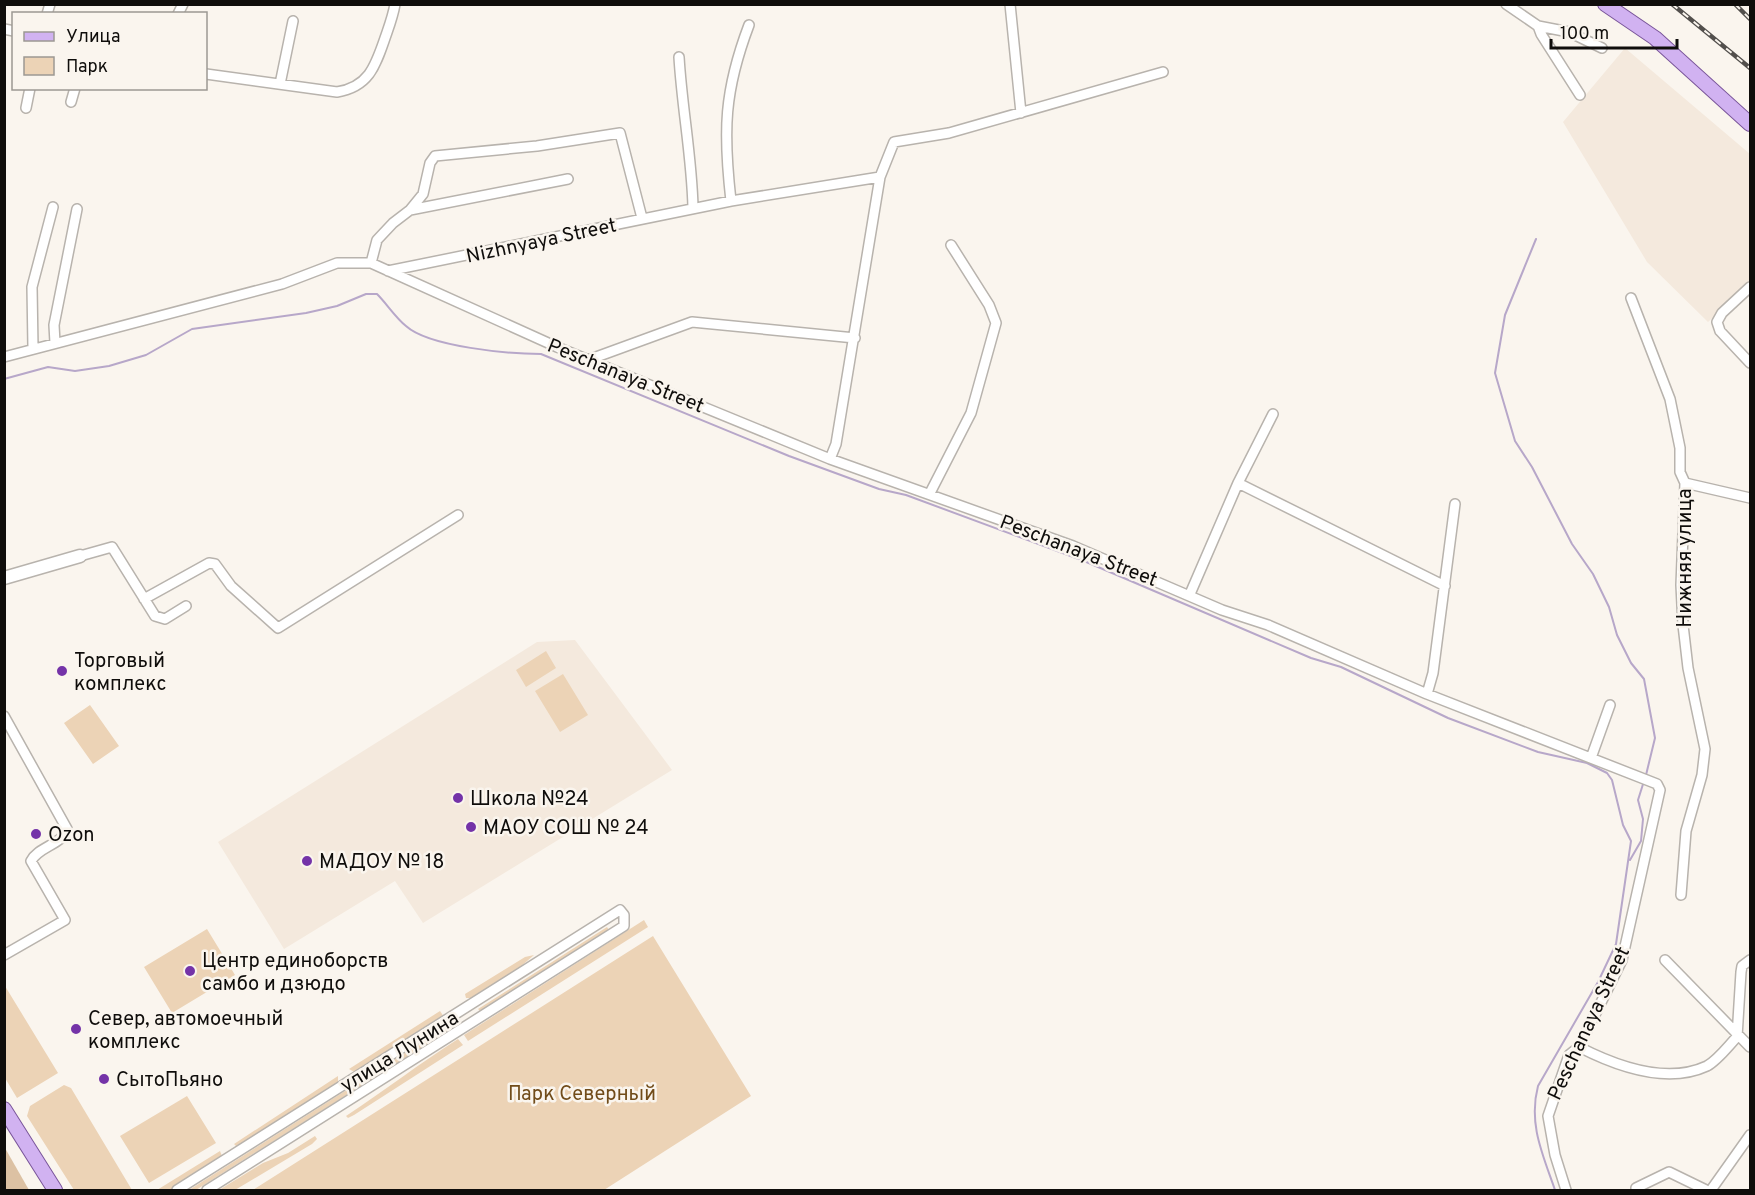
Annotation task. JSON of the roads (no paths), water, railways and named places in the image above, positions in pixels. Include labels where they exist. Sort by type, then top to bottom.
[{"type":"main road","points":[[1605,4],[1655,38],[1750,124]]},
{"type":"main road","points":[[4,1109],[55,1191]]},
{"type":"street","points":[[207,74],[337,92],[350,90],[374,71],[395,4]]},
{"type":"street","points":[[1010,4],[1021,113]]},
{"type":"street","points":[[1506,4],[1538,26],[1569,32],[1602,48]]},
{"type":"street","points":[[280,84],[293,21]]},
{"type":"street","points":[[730,201],[725,152],[728,95],[734,64],[749,25]]},
{"type":"street","points":[[1538,26],[1540,34],[1580,95]]},
{"type":"street","points":[[679,57],[682,106],[692,171],[693,208]]},
{"type":"street","points":[[830,459],[836,444],[855,338],[880,177],[894,142],[949,133],[1162,72]]},
{"type":"street","points":[[26,108],[30,90]]},
{"type":"street","points":[[71,102],[74,90]]},
{"type":"street","points":[[371,263],[377,240],[393,223],[410,210],[423,194],[430,163],[435,156],[537,146],[620,133],[642,219]]},
{"type":"street","name":"Nizhnyaya Street","points":[[388,271],[693,208],[880,177]]},
{"type":"street","points":[[410,210],[568,179]]},
{"type":"street","points":[[33,348],[32,287],[53,207]]},
{"type":"street","points":[[55,343],[54,325],[77,209]]},
{"type":"street","points":[[930,493],[971,413],[996,323],[989,305],[951,245]]},
{"type":"street","name":"Peschanaya Street","points":[[4,357],[282,284],[337,263],[371,263],[588,360],[830,459],[1073,546],[1190,594],[1222,610],[1268,625],[1427,694],[1653,782],[1660,790],[1622,960],[1579,1047],[1569,1055],[1548,1116],[1555,1155],[1566,1191]]},
{"type":"street","points":[[1750,287],[1722,313],[1717,322],[1720,331],[1750,363]]},
{"type":"street","name":"Нижняя улица","points":[[1631,298],[1670,399],[1680,448],[1680,472],[1685,483],[1681,585],[1683,625],[1688,668],[1705,749],[1702,775],[1686,831],[1681,895]]},
{"type":"street","points":[[588,360],[692,322],[855,338]]},
{"type":"street","points":[[1190,594],[1238,483],[1273,414]]},
{"type":"street","points":[[1238,483],[1445,586]]},
{"type":"street","points":[[1685,483],[1750,498]]},
{"type":"street","points":[[1427,694],[1433,673],[1455,504]]},
{"type":"street","points":[[144,599],[209,563],[215,564],[231,586],[278,628],[458,514]]},
{"type":"street","points":[[4,578],[112,547],[155,616],[165,619],[186,606]]},
{"type":"street","points":[[1591,758],[1610,705]]},
{"type":"street","points":[[4,716],[67,829],[65,836],[34,855],[31,861],[65,920],[4,955]]},
{"type":"street","points":[[465,1010],[620,910],[624,915],[624,926],[472,1023]]},
{"type":"street","points":[[1665,960],[1737,1037],[1750,1047]]},
{"type":"street","points":[[1579,1047],[1607,1061],[1665,1075],[1682,1073],[1709,1065],[1737,1037],[1742,966],[1750,960]]},
{"type":"street","name":"улица Лунина","points":[[177,1191],[465,1010],[472,1023],[207,1191]]},
{"type":"street","points":[[1635,1188],[1669,1172],[1708,1191],[1750,1135]]},
{"type":"waterway","points":[[1536,239],[1505,315],[1495,373],[1515,441],[1532,467],[1572,544],[1593,574],[1609,607],[1617,635],[1631,663],[1644,679],[1655,738],[1646,775]]},
{"type":"waterway","points":[[4,379],[48,367],[75,371],[109,366],[146,355],[192,329],[306,313],[337,306],[366,294],[377,294],[406,326],[432,339],[491,351],[541,354],[789,456],[879,489],[906,495],[1084,561],[1311,658],[1341,667],[1448,718],[1538,752],[1587,763],[1607,773],[1612,780],[1623,825],[1631,841],[1616,944],[1598,982],[1538,1086],[1535,1100],[1538,1139],[1555,1190]]},
{"type":"waterway","points":[[1630,860],[1641,841],[1643,819],[1638,800],[1644,781]]},
{"type":"railway","points":[[1672,4],[1750,68]]},
{"type":"railway","points":[[1735,4],[1750,19]]},
{"type":"place","name":"Торговый комплекс","points":[[62,671]]},
{"type":"place","name":"Школа №24","points":[[458,798]]},
{"type":"place","name":"МАОУ СОШ № 24","points":[[471,827]]},
{"type":"place","name":"Ozon","points":[[36,834]]},
{"type":"place","name":"МАДОУ № 18","points":[[307,861]]},
{"type":"place","name":"Центр единоборств самбо и дзюдо","points":[[190,971]]},
{"type":"place","name":"Север, автомоечный комплекс","points":[[76,1029]]},
{"type":"place","name":"СытоПьяно","points":[[104,1079]]},
{"type":"park label","name":"Парк Северный","points":[[582,1093]]}]
